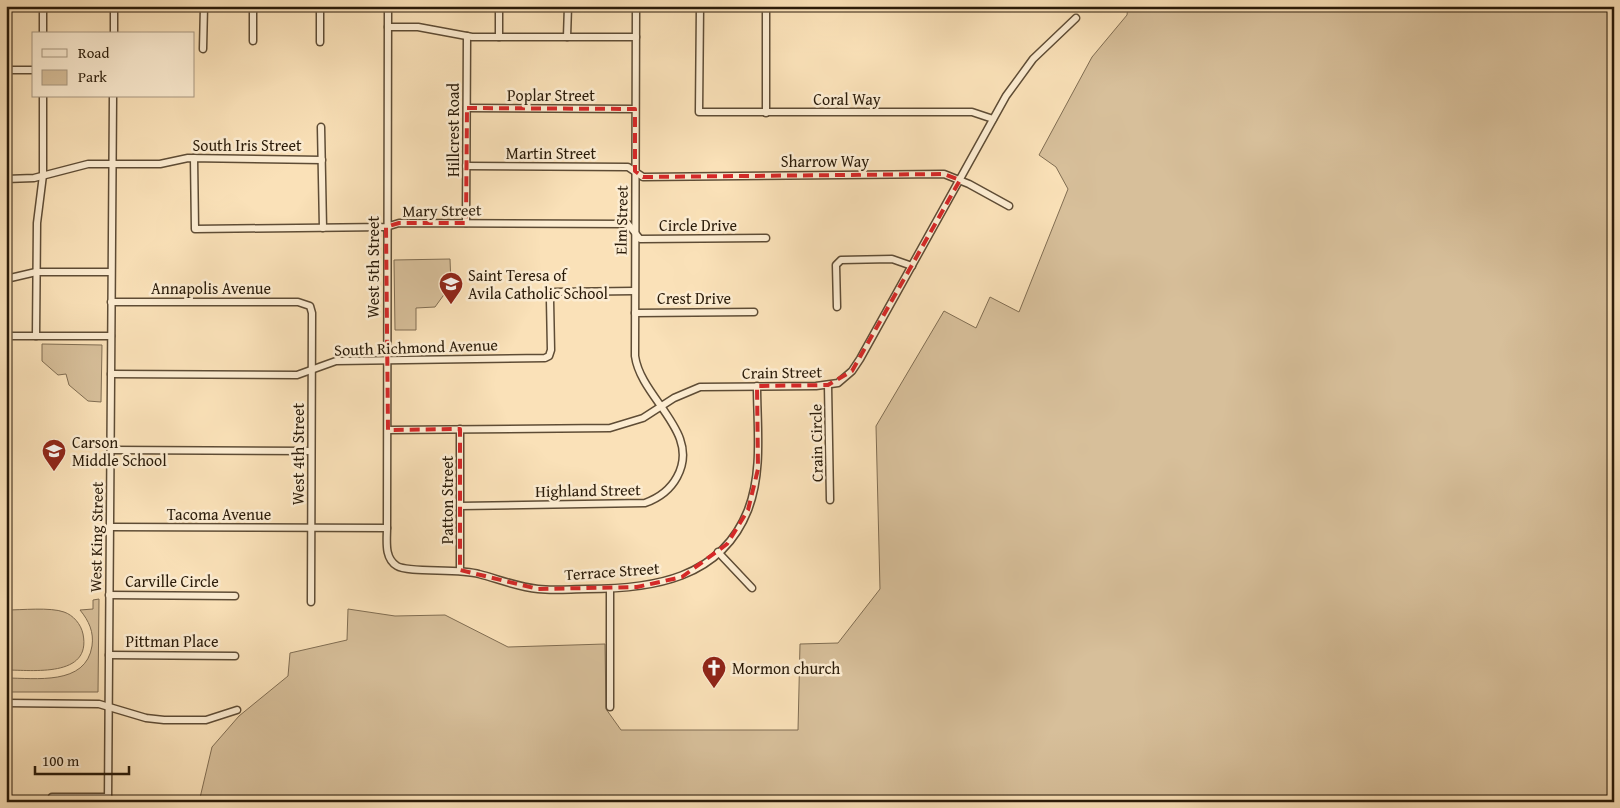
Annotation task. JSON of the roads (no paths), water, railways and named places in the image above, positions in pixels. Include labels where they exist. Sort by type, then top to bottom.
[{"type":"street","points":[[43,32],[44,6]]},
{"type":"street","points":[[114,6],[114,32]]},
{"type":"street","points":[[203,49],[204,6]]},
{"type":"street","points":[[253,6],[253,41]]},
{"type":"street","points":[[320,6],[320,42]]},
{"type":"street","name":"West 5th Street","points":[[388,6],[386,227],[387,528],[389,557]]},
{"type":"street","points":[[499,6],[499,37]]},
{"type":"street","points":[[567,37],[568,6]]},
{"type":"street","name":"Elm Street","points":[[636,6],[634,291],[636,364],[645,384],[679,434],[683,450]]},
{"type":"street","name":"Coral Way","points":[[700,6],[699,112],[972,112],[993,119]]},
{"type":"street","points":[[766,9],[766,112]]},
{"type":"street","name":"Crain Street","points":[[388,430],[610,428],[642,418],[674,398],[700,388],[828,385],[838,382],[852,371],[1006,96],[1033,59],[1076,18]]},
{"type":"street","points":[[388,27],[418,27],[467,36],[636,37]]},
{"type":"street","name":"Hillcrest Road","points":[[466,223],[467,36]]},
{"type":"street","points":[[6,70],[32,70]]},
{"type":"street","points":[[36,336],[37,217],[43,175],[43,98]]},
{"type":"street","name":"West King Street","points":[[108,799],[113,98]]},
{"type":"street","name":"Poplar Street","points":[[467,108],[635,109]]},
{"type":"street","points":[[321,127],[323,228]]},
{"type":"street","name":"Mary Street","points":[[194,158],[195,229],[386,227],[399,223],[466,223],[628,224],[635,231]]},
{"type":"street","name":"South Iris Street","points":[[6,179],[26,179],[72,166],[112,163],[160,164],[194,158],[322,160]]},
{"type":"street","name":"Martin Street","points":[[466,166],[628,166],[635,171]]},
{"type":"street","name":"Sharrow Way","points":[[635,171],[643,177],[944,174],[960,180],[1009,206]]},
{"type":"street","name":"Circle Drive","points":[[635,231],[640,239],[766,238]]},
{"type":"street","points":[[837,307],[836,265],[841,260],[892,259],[912,266]]},
{"type":"street","points":[[6,279],[36,272],[111,272]]},
{"type":"street","name":"South Richmond Avenue","points":[[111,374],[297,374],[336,361],[545,358],[549,356],[551,350],[550,300],[555,292],[634,291]]},
{"type":"street","name":"Annapolis Avenue","points":[[111,302],[298,302],[310,306]]},
{"type":"street","name":"West 4th Street","points":[[310,306],[312,313],[311,602]]},
{"type":"street","name":"Crest Drive","points":[[635,313],[754,312]]},
{"type":"street","points":[[6,336],[111,336]]},
{"type":"street","name":"Crain Circle","points":[[828,385],[830,500]]},
{"type":"street","name":"Terrace Street","points":[[389,557],[402,569],[460,570],[538,589],[610,589],[665,582],[700,566],[718,552],[738,528],[748,510],[758,469],[757,386]]},
{"type":"street","name":"Patton Street","points":[[460,429],[460,570]]},
{"type":"street","points":[[111,450],[311,451]]},
{"type":"street","name":"Highland Street","points":[[460,506],[645,503],[658,498],[674,483],[681,470],[683,450]]},
{"type":"street","name":"Tacoma Avenue","points":[[110,527],[387,528]]},
{"type":"street","points":[[718,552],[752,588]]},
{"type":"street","points":[[610,589],[610,707]]},
{"type":"street","name":"Carville Circle","points":[[109,594],[235,596]]},
{"type":"street","name":"Pittman Place","points":[[109,655],[235,656]]},
{"type":"street","points":[[6,703],[99,704],[146,718],[164,720],[206,720],[237,710]]},
{"type":"street","points":[[52,797],[108,799]]},
{"type":"place","name":"Saint Teresa of Avila Catholic School","points":[[451,305]]},
{"type":"place","name":"Carson Middle School","points":[[54,472]]},
{"type":"place","name":"Mormon church","points":[[714,689]]}]
